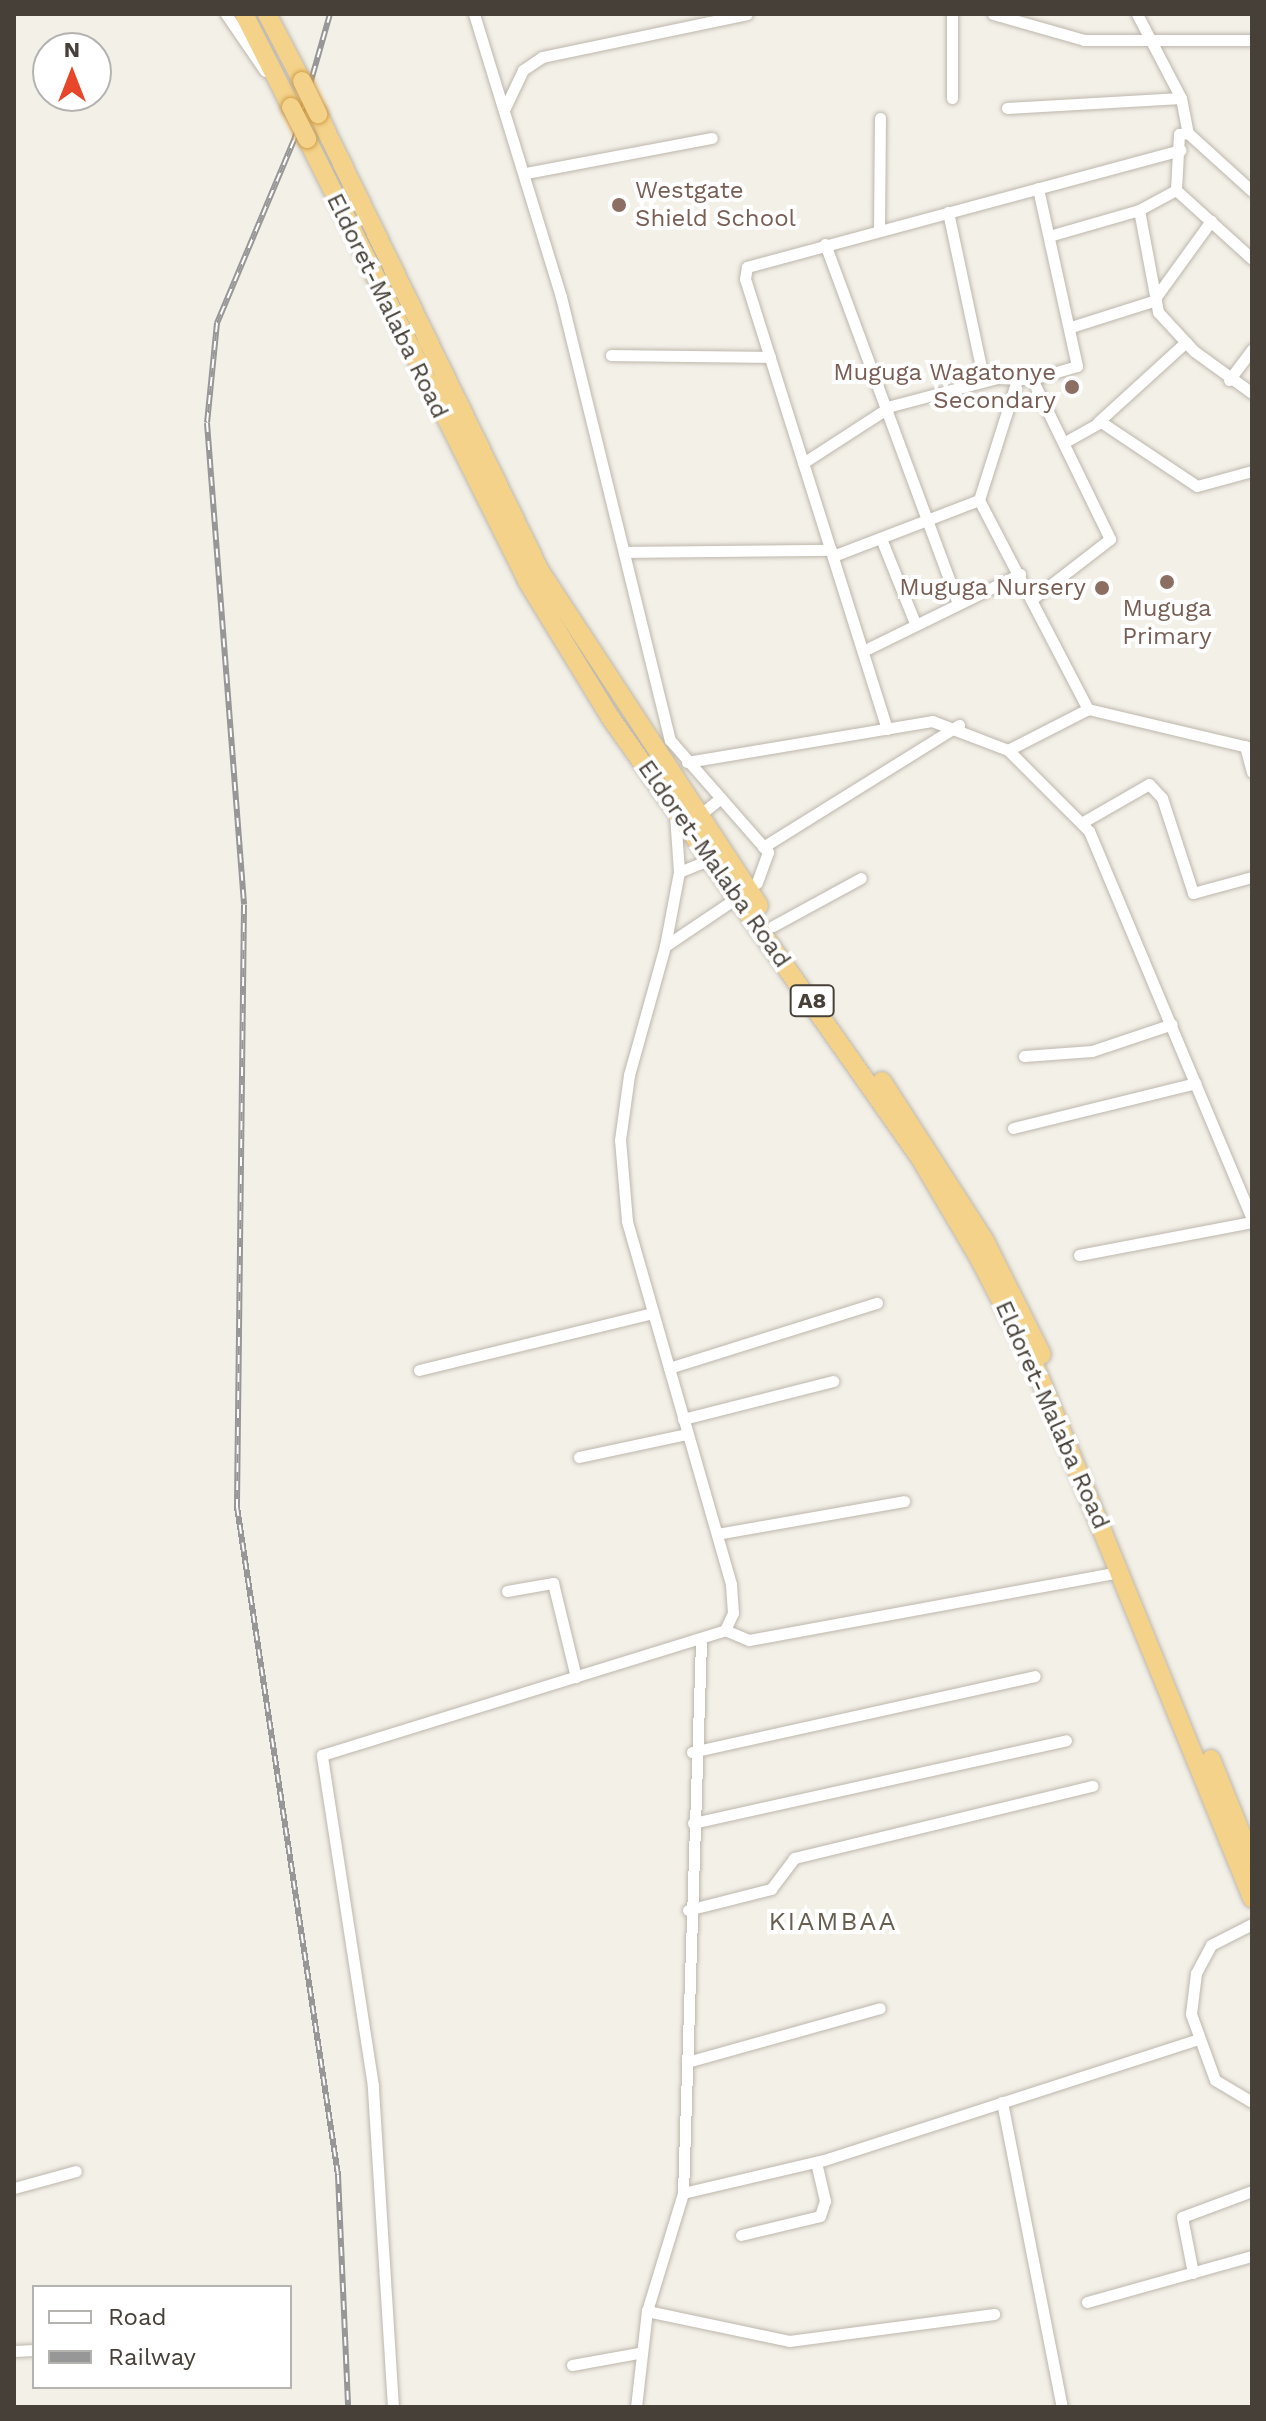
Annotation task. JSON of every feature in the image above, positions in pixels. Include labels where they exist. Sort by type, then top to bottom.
[{"type":"highway","name":"A8","points":[[244,14],[291,107]]},
{"type":"highway","name":"Eldoret-Malaba Road","points":[[267,14],[540,571],[696,819],[924,1141],[1033,1333],[1252,1860]]},
{"type":"highway","name":"Eldoret-Malaba Road","points":[[291,107],[527,581],[709,860],[920,1158],[980,1260],[1035,1366],[1252,1897]]},
{"type":"street","points":[[226,14],[291,107]]},
{"type":"street","points":[[474,14],[526,173],[670,740],[763,847],[769,861],[757,883]]},
{"type":"street","points":[[504,110],[523,70],[542,57],[747,14]]},
{"type":"street","points":[[952,14],[952,98]]},
{"type":"street","points":[[993,14],[1073,38],[1252,40]]},
{"type":"street","points":[[1137,14],[1156,41],[1181,98],[1188,133],[1252,191]]},
{"type":"street","points":[[1007,108],[1181,98]]},
{"type":"street","points":[[879,230],[880,118]]},
{"type":"street","points":[[1176,190],[1179,134],[1188,133]]},
{"type":"street","points":[[526,173],[712,138]]},
{"type":"street","points":[[887,729],[770,357],[747,267],[1180,150]]},
{"type":"street","points":[[803,463],[891,406],[984,381],[1032,379],[1077,366],[1071,327],[1038,188]]},
{"type":"street","points":[[1049,236],[1139,210],[1176,190]]},
{"type":"street","points":[[1176,190],[1252,259]]},
{"type":"street","points":[[1139,210],[1153,301],[1186,342],[1229,380],[1252,393]]},
{"type":"street","points":[[948,212],[984,381]]},
{"type":"street","points":[[1071,327],[1153,301],[1211,221]]},
{"type":"street","points":[[825,244],[891,406],[957,600]]},
{"type":"street","points":[[1065,442],[1098,422],[1186,342]]},
{"type":"street","points":[[1229,380],[1252,349]]},
{"type":"street","points":[[611,355],[770,357]]},
{"type":"street","points":[[1031,600],[1110,539],[1032,379]]},
{"type":"street","points":[[1017,380],[979,500],[1088,709]]},
{"type":"street","points":[[1098,422],[1197,486],[1252,471]]},
{"type":"street","points":[[624,552],[832,553],[882,541],[930,517],[979,500]]},
{"type":"street","points":[[882,541],[915,623]]},
{"type":"street","points":[[863,651],[957,600],[1020,574]]},
{"type":"street","points":[[1008,750],[1088,709],[1248,747],[1252,772]]},
{"type":"street","points":[[687,762],[932,721],[959,725],[1008,750],[1083,822],[1172,1024],[1252,1221],[1079,1255]]},
{"type":"street","points":[[763,847],[959,725]]},
{"type":"street","points":[[1083,822],[1149,784],[1162,798],[1193,893],[1252,877]]},
{"type":"street","points":[[696,819],[721,798]]},
{"type":"street","points":[[393,2407],[373,2086],[322,1755],[576,1677],[701,1643],[725,1630],[734,1600],[627,1221],[620,1140],[629,1075],[665,946],[679,872],[675,810]]},
{"type":"street","points":[[679,872],[709,860]]},
{"type":"street","points":[[773,926],[861,878]]},
{"type":"street","points":[[665,946],[729,903]]},
{"type":"street","points":[[1024,1056],[1092,1051],[1172,1024]]},
{"type":"street","points":[[1013,1128],[1196,1083]]},
{"type":"street","points":[[669,1368],[877,1303]]},
{"type":"street","points":[[419,1370],[653,1313]]},
{"type":"street","points":[[683,1419],[833,1381]]},
{"type":"street","points":[[579,1457],[687,1434]]},
{"type":"street","points":[[717,1534],[904,1501]]},
{"type":"street","points":[[725,1630],[735,1640],[765,1638],[1121,1572]]},
{"type":"street","points":[[507,1591],[553,1583],[576,1677]]},
{"type":"street","points":[[636,2407],[639,2353],[647,2311],[683,2193],[688,1910],[693,1823],[692,1752],[701,1643]]},
{"type":"street","points":[[692,1752],[1035,1676]]},
{"type":"street","points":[[693,1823],[1066,1740]]},
{"type":"street","points":[[688,1910],[771,1889],[794,1858],[1092,1786]]},
{"type":"street","points":[[1252,1924],[1211,1945],[1196,1973],[1196,2040],[1220,2086],[1252,2102]]},
{"type":"street","points":[[687,2062],[880,2008]]},
{"type":"street","points":[[683,2193],[816,2162],[1196,2040]]},
{"type":"street","points":[[1002,2102],[1062,2407]]},
{"type":"street","points":[[741,2235],[820,2216],[825,2207],[816,2162]]},
{"type":"street","points":[[14,2188],[76,2171]]},
{"type":"street","points":[[1193,2273],[1182,2217],[1252,2191]]},
{"type":"street","points":[[1087,2302],[1252,2256]]},
{"type":"street","points":[[647,2311],[789,2341],[994,2314]]},
{"type":"street","points":[[572,2365],[639,2353]]},
{"type":"railway","points":[[330,14],[294,140],[217,323],[207,423],[244,905],[237,1507],[338,2175],[348,2407]]},
{"type":"place","name":"Westgate Shield School","points":[[619,205]]},
{"type":"place","name":"Muguga Wagatonye Secondary","points":[[1072,387]]},
{"type":"place","name":"Muguga Primary","points":[[1167,582]]},
{"type":"place","name":"Muguga Nursery","points":[[1102,588]]},
{"type":"district","name":"KIAMBAA","points":[[833,1922]]}]
